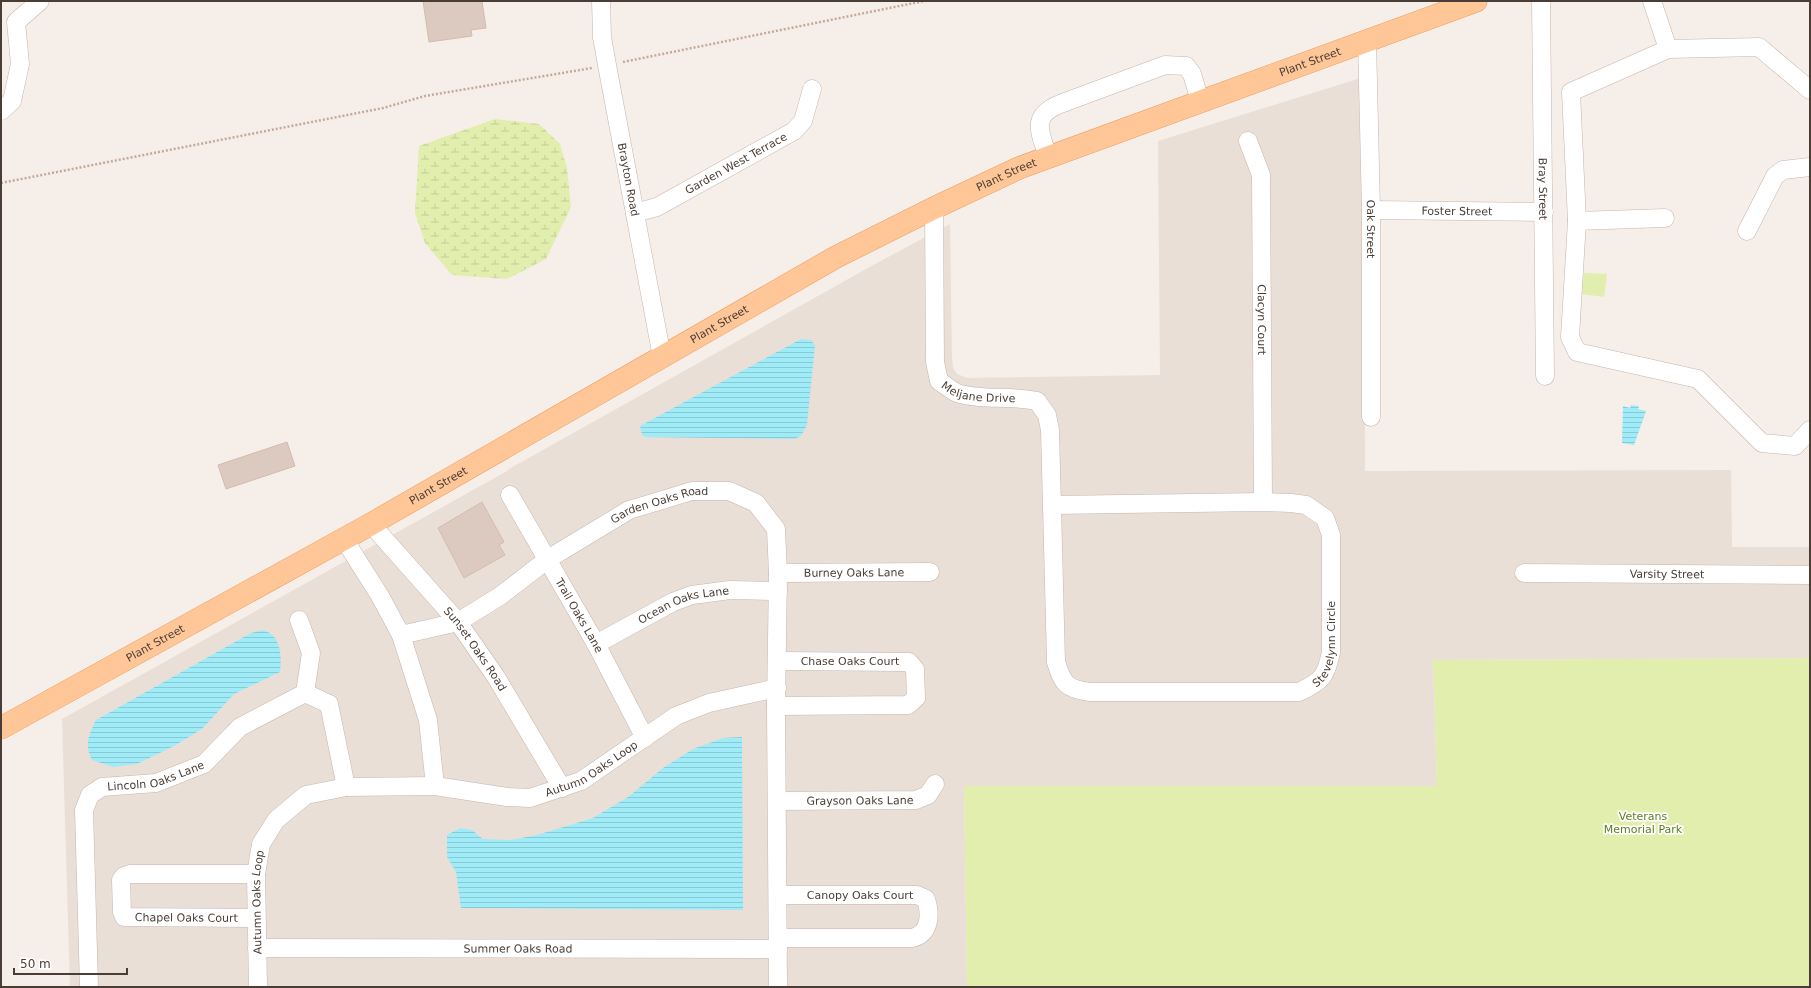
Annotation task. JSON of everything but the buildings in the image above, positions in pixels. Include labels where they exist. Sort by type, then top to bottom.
[{"type":"main road","name":"Plant Street","points":[[1,728],[371,524],[836,257],[934,208],[1019,168],[1476,1]]},
{"type":"street","points":[[1,111],[12,101],[20,64],[9,28],[40,1]]},
{"type":"street","name":"Brayton Road","points":[[601,1],[602,37],[662,356]]},
{"type":"street","name":"Bray Street","points":[[1541,1],[1545,376]]},
{"type":"street","points":[[1652,1],[1668,49]]},
{"type":"street","name":"Oak Street","points":[[1367,40],[1371,210],[1371,417]]},
{"type":"street","points":[[1810,90],[1759,47],[1668,49],[1571,92],[1577,221],[1570,337],[1577,352],[1698,378],[1762,443],[1795,446],[1810,430]]},
{"type":"street","points":[[1048,157],[1040,130],[1040,122],[1042,113],[1049,108],[1165,66],[1186,66],[1192,74],[1200,101]]},
{"type":"street","name":"Garden West Terrace","points":[[635,213],[657,207],[794,131],[803,121],[812,89]]},
{"type":"street","name":"Clacyn Court","points":[[1248,141],[1261,175],[1264,502]]},
{"type":"street","points":[[1747,231],[1775,176],[1783,170],[1810,167]]},
{"type":"street","name":"Meljane Drive","points":[[934,208],[935,362],[939,381],[956,392],[971,396],[1022,398],[1037,402],[1047,415],[1050,430],[1052,505]]},
{"type":"street","name":"Foster Street","points":[[1371,210],[1544,212]]},
{"type":"street","points":[[1577,221],[1665,218]]},
{"type":"street","name":"Garden Oaks Road","points":[[401,635],[458,622],[500,596],[548,559],[629,510],[692,491],[729,491],[756,503],[776,529],[778,573],[777,697]]},
{"type":"street","name":"Trail Oaks Lane","points":[[510,495],[596,644],[645,738]]},
{"type":"street","name":"Stevelynn Circle","points":[[1264,502],[1306,505],[1325,518],[1331,535],[1331,652],[1327,671],[1316,684],[1299,692],[1090,692],[1073,690],[1062,680],[1056,662],[1052,505],[1264,502]]},
{"type":"street","name":"Sunset Oaks Road","points":[[371,524],[458,622],[496,676],[562,788]]},
{"type":"street","points":[[344,539],[380,596],[401,635],[428,720],[435,786]]},
{"type":"street","name":"Burney Oaks Lane","points":[[778,573],[930,572]]},
{"type":"street","name":"Varsity Street","points":[[1524,573],[1810,575]]},
{"type":"street","name":"Ocean Oaks Lane","points":[[596,644],[673,602],[692,595],[730,590],[778,591]]},
{"type":"street","points":[[299,620],[311,653],[305,693],[329,704],[346,788]]},
{"type":"street","name":"Chase Oaks Court","points":[[777,697],[908,705],[916,698],[915,669],[909,662],[778,661]]},
{"type":"street","name":"Lincoln Oaks Lane","points":[[88,987],[84,810],[90,795],[102,787],[156,783],[204,764],[240,727],[305,693]]},
{"type":"street","points":[[777,697],[778,987]]},
{"type":"street","name":"Autumn Oaks Loop","points":[[258,987],[256,874],[261,844],[276,820],[306,795],[346,788],[435,786],[507,797],[530,798],[581,781],[676,716],[709,703],[777,697]]},
{"type":"street","name":"Grayson Oaks Lane","points":[[778,801],[916,800],[928,795],[935,784]]},
{"type":"street","name":"Chapel Oaks Court","points":[[256,874],[130,874],[124,876],[121,880],[122,912],[124,917],[256,918]]},
{"type":"street","name":"Canopy Oaks Court","points":[[778,895],[917,895],[926,899],[929,915],[926,930],[920,936],[912,938],[779,944]]},
{"type":"street","name":"Summer Oaks Road","points":[[257,948],[779,944]]},
{"type":"path","points":[[1,183],[383,108],[425,96],[607,65],[924,1]]},
{"type":"shaded area","points":[[1364,77],[1365,471],[1731,470],[1732,547],[1810,547],[1810,658],[1433,660],[1437,786],[964,786],[967,987],[70,987],[62,719],[875,264],[950,224],[952,357],[953,368],[957,374],[967,378],[1160,375],[1158,141]]},
{"type":"green space","points":[[495,119],[539,124],[560,144],[567,168],[571,207],[546,259],[507,279],[452,275],[425,243],[415,213],[419,146]]},
{"type":"green space","points":[[1584,273],[1607,274],[1604,297],[1582,294]]},
{"type":"green space","name":"Veterans Memorial Park","points":[[1810,658],[1810,987],[967,987],[964,786],[1437,786],[1433,660]]},
{"type":"water","points":[[801,339],[811,340],[815,345],[807,425],[801,436],[794,439],[645,437],[642,435],[640,426]]},
{"type":"water","points":[[1631,405],[1639,406],[1638,409],[1646,411],[1634,445],[1622,443],[1623,406],[1630,408]]},
{"type":"water","points":[[262,630],[268,632],[277,641],[281,659],[280,672],[234,694],[202,729],[174,746],[137,764],[113,767],[92,760],[88,749],[88,740],[96,720],[251,633]]},
{"type":"water","points":[[742,737],[743,910],[461,908],[456,872],[447,857],[447,835],[460,828],[472,830],[483,839],[511,840],[537,835],[593,818],[628,797],[663,768],[693,749],[723,738]]}]
